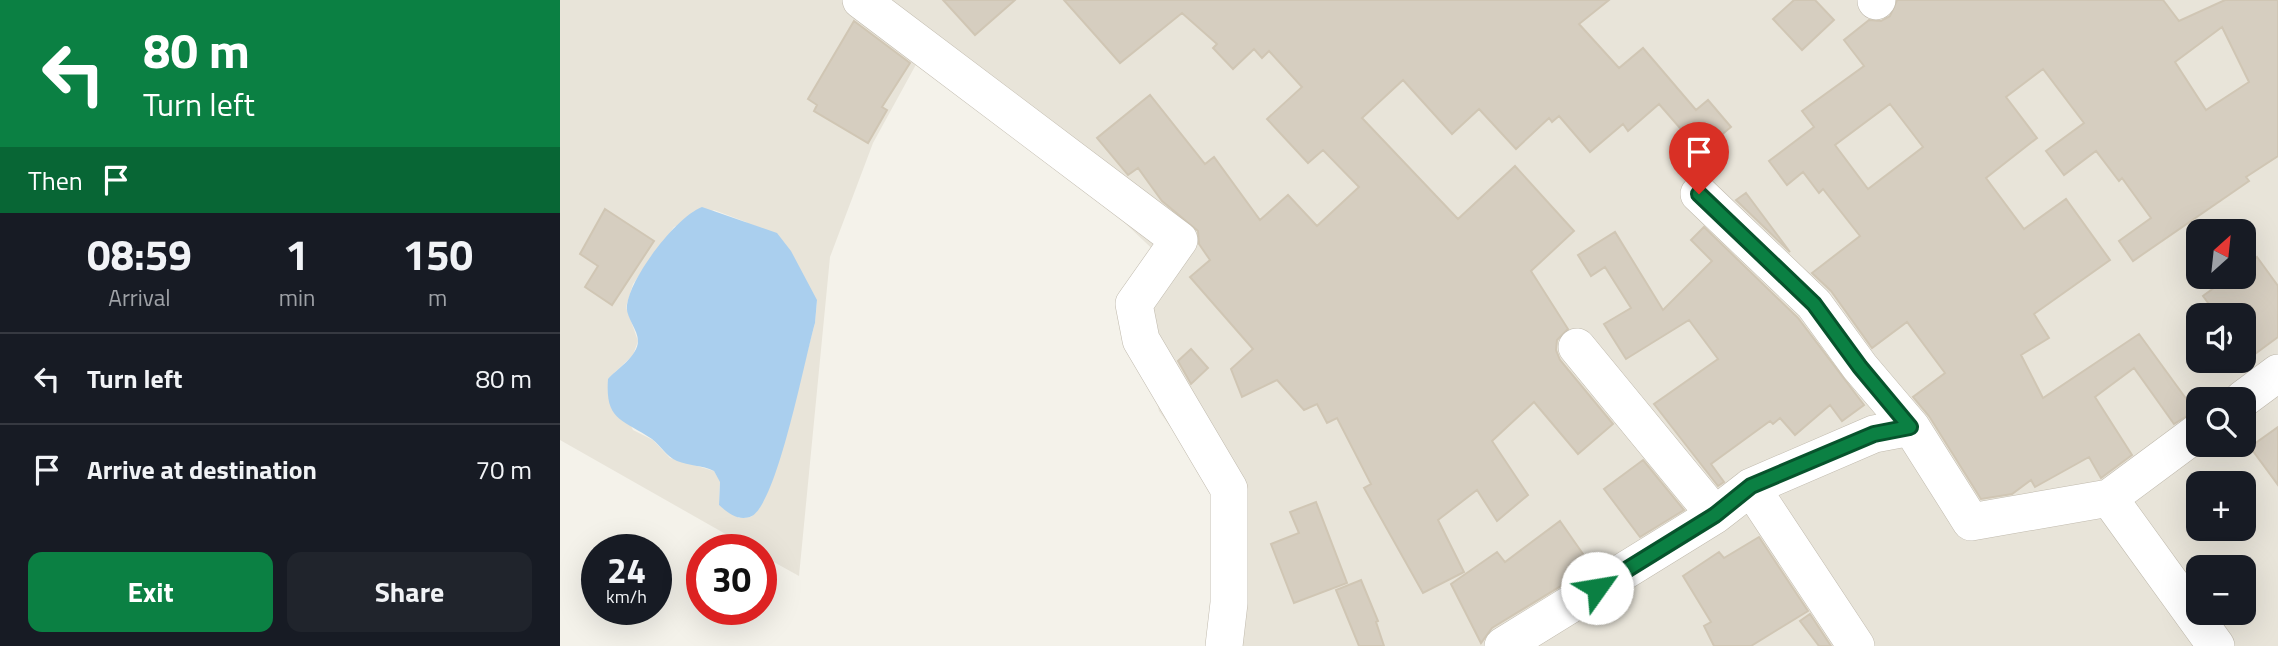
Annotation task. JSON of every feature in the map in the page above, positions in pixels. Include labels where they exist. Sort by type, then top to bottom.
[{"type":"street","points":[[861,0],[1179,240],[1134,304],[1141,340],[1229,489],[1229,603],[1224,646]]},
{"type":"street","points":[[1699,194],[1814,304],[1860,367],[1910,427],[1971,522],[2109,498],[2186,441]]},
{"type":"street","points":[[1577,347],[1715,515]]},
{"type":"street","points":[[2256,389],[2278,373]]},
{"type":"street","points":[[1503,646],[1715,515],[1751,486],[1874,434],[1910,427]]},
{"type":"street","points":[[1751,486],[1856,646]]},
{"type":"street","points":[[2109,498],[2216,646]]},
{"type":"shaded area","points":[[560,0],[2278,0],[2278,646],[1215,646],[1221,497],[1159,411],[1147,361],[1128,333],[1162,258],[930,39],[873,143],[830,257],[799,576],[777,564],[777,534],[726,534],[560,440]],"holes":[[[714,210],[746,222],[817,301],[815,323],[797,390],[759,509],[751,517],[739,518],[719,505],[720,481],[714,471],[670,458],[653,440],[633,430],[608,379],[633,355],[638,341],[626,307],[633,284],[674,227]]]},
{"type":"water","points":[[702,207],[777,233],[791,251],[817,300],[815,323],[781,457],[762,505],[747,518],[734,516],[719,505],[720,482],[714,471],[677,461],[652,439],[618,417],[609,403],[608,379],[631,357],[637,347],[637,336],[627,310],[630,293],[656,249],[680,222]]},
{"type":"building","points":[[943,0],[1015,0],[975,35]]},
{"type":"building","points":[[1064,0],[1609,0],[1579,24],[1619,68],[1643,48],[1696,110],[1708,100],[1731,127],[1701,152],[1659,104],[1628,131],[1623,124],[1590,152],[1559,116],[1552,122],[1549,118],[1516,149],[1479,109],[1452,134],[1403,80],[1362,118],[1458,219],[1515,166],[1574,231],[1531,271],[1568,329],[1557,340],[1556,350],[1560,360],[1613,424],[1578,454],[1534,402],[1492,441],[1528,495],[1497,521],[1477,490],[1438,520],[1464,572],[1423,593],[1364,488],[1371,484],[1337,418],[1327,423],[1317,404],[1304,410],[1277,380],[1242,397],[1231,369],[1253,349],[1190,277],[1210,260],[1199,244],[1198,231],[1162,201],[1138,168],[1128,175],[1097,138],[1150,95],[1205,164],[1214,157],[1260,220],[1288,195],[1317,226],[1359,187],[1323,150],[1308,163],[1267,119],[1302,87],[1269,51],[1262,58],[1254,49],[1233,69],[1213,48],[1217,44],[1182,13],[1120,63]]},
{"type":"building","points":[[1794,0],[1815,0],[1834,20],[1802,50],[1773,19]]},
{"type":"building","points":[[1897,0],[2163,0],[2179,21],[2225,0],[2278,0],[2278,156],[2246,177],[2249,181],[2194,219],[2186,219],[2186,224],[2133,261],[2119,241],[2151,218],[2122,178],[2119,181],[2096,151],[2064,175],[2046,151],[2084,123],[2043,69],[2006,97],[2037,138],[1986,178],[2024,229],[2066,199],[2110,260],[2034,314],[2049,338],[2021,355],[2043,398],[2139,334],[2186,399],[2186,417],[2174,424],[2134,368],[2095,397],[2132,455],[2101,478],[2089,457],[2035,487],[2031,480],[2012,494],[1981,499],[1929,416],[1913,397],[1945,373],[1907,322],[1872,348],[1831,291],[1812,273],[1860,236],[1823,189],[1819,193],[1803,172],[1787,185],[1769,161],[1814,127],[1802,111],[1864,66],[1844,40],[1869,20],[1881,21],[1890,16]],"holes":[[[2222,27],[2249,82],[2206,110],[2175,62]],[[1890,104],[1923,147],[1868,189],[1835,145]]]},
{"type":"building","points":[[854,21],[910,63],[882,107],[887,110],[868,143],[814,111],[817,105],[808,99]]},
{"type":"building","points":[[1746,193],[1790,252],[1736,200]]},
{"type":"building","points":[[605,209],[654,241],[612,305],[585,287],[598,266],[580,254]]},
{"type":"building","points":[[1704,227],[1798,318],[1864,405],[1842,421],[1830,405],[1795,435],[1780,418],[1773,424],[1770,421],[1711,464],[1724,482],[1718,486],[1654,404],[1718,359],[1689,320],[1626,359],[1604,324],[1631,308],[1605,267],[1591,276],[1578,255],[1615,232],[1663,310],[1712,261],[1691,240]]},
{"type":"building","points":[[2256,258],[2278,286],[2278,337],[2256,353],[2256,303],[2208,303],[2203,296],[2212,289],[2256,289]]},
{"type":"building","points":[[1191,349],[1208,368],[1191,384],[1178,361]]},
{"type":"building","points":[[2278,427],[2278,485],[2256,455],[2256,443]]},
{"type":"building","points":[[1643,460],[1684,510],[1640,537],[1604,489]]},
{"type":"building","points":[[1316,502],[1347,583],[1294,603],[1271,544],[1299,533],[1290,512]]},
{"type":"building","points":[[1560,521],[1592,567],[1492,628],[1481,643],[1451,584],[1497,552],[1505,562]]},
{"type":"building","points":[[1759,537],[1808,611],[1751,646],[1714,646],[1704,626],[1711,622],[1683,576],[1719,552],[1724,558]]},
{"type":"building","points":[[1361,580],[1378,621],[1376,622],[1384,646],[1359,646],[1336,590]]},
{"type":"building","points":[[1810,614],[1831,646],[1819,646],[1800,621]]},
{"type":"route","points":[[1597,588],[1715,515],[1751,486],[1874,434],[1910,427],[1860,367],[1814,304],[1699,194]]}]
